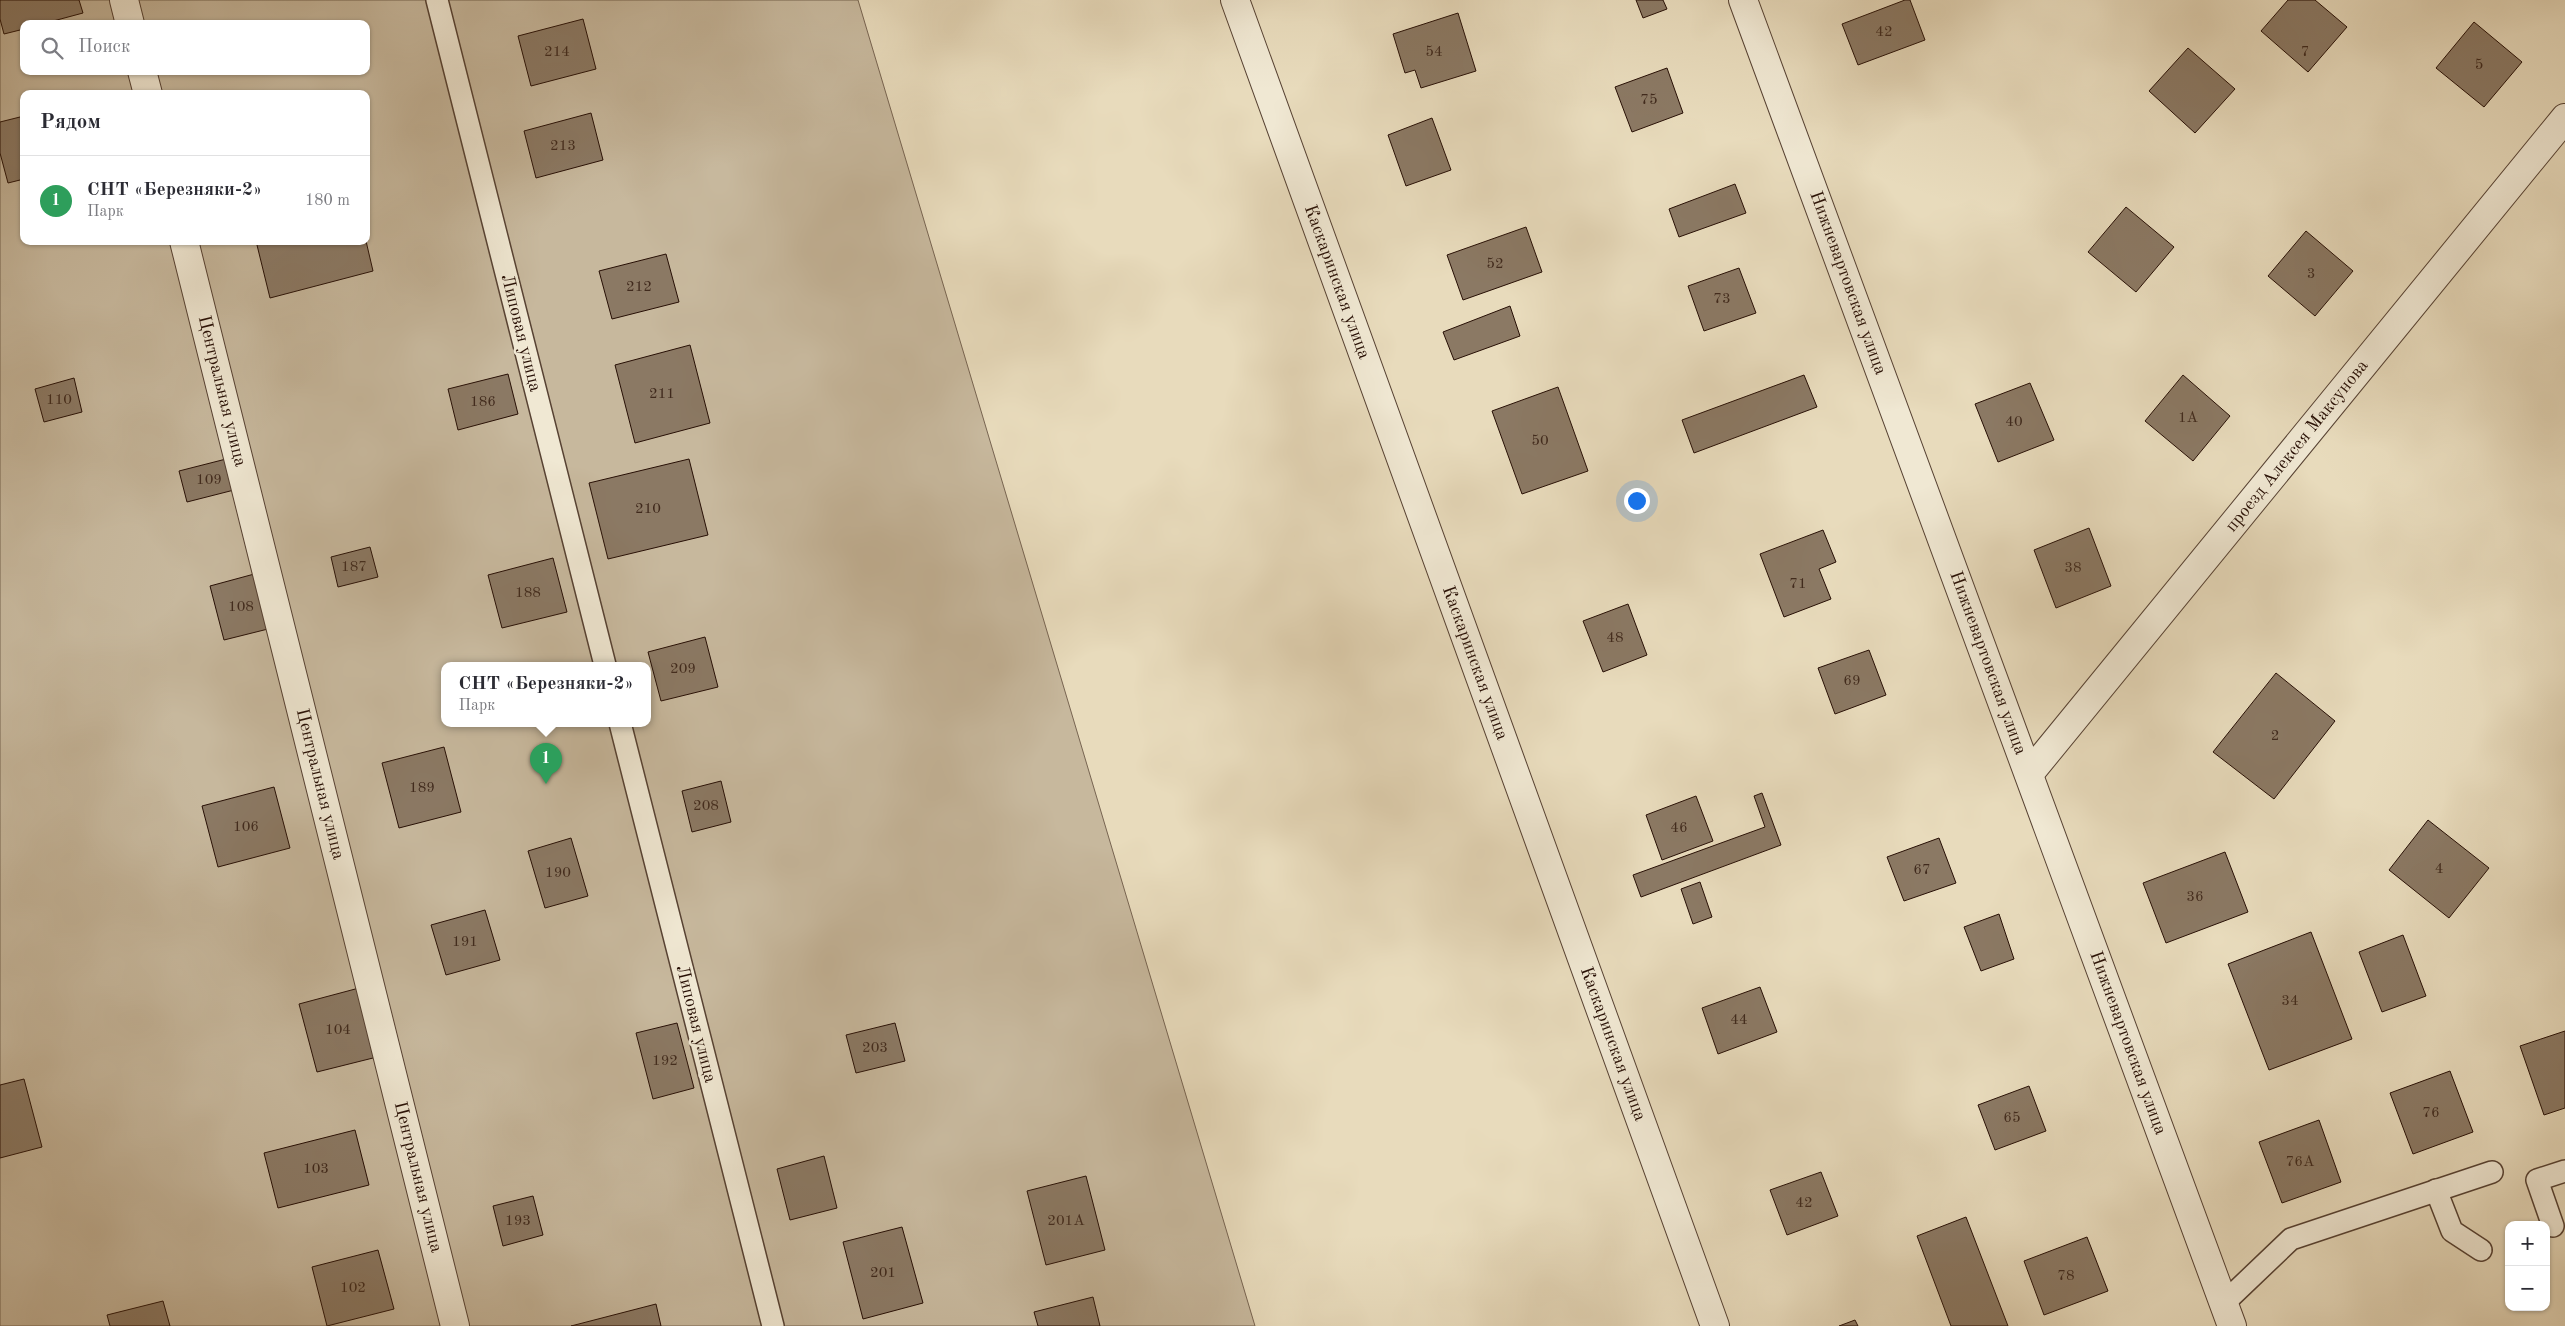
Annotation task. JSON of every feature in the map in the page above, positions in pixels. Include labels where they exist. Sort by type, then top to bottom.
[{"type":"street","points":[[124,0],[129,20]]},
{"type":"street","name":"Каскаринская улица","points":[[1235,0],[1715,1326]]},
{"type":"street","name":"Нижневартовская улица","points":[[1743,0],[2029,774],[2228,1320]]},
{"type":"street","points":[[143,75],[147,90]]},
{"type":"street","name":"проезд Алексея Максунова","points":[[2029,774],[2565,118]]},
{"type":"street","name":"Центральная улица","points":[[185,245],[455,1326]]},
{"type":"lane","name":"Липовая улица","points":[[437,0],[604,662]]},
{"type":"lane","name":"Липовая улица","points":[[621,727],[773,1326]]},
{"type":"lane","points":[[2553,1226],[2537,1180],[2565,1171]]},
{"type":"lane","points":[[2228,1320],[2290,1239],[2492,1172]]},
{"type":"lane","points":[[2436,1190],[2452,1231],[2481,1250]]},
{"type":"shaded area","points":[[0,0],[858,0],[1255,1326],[0,1326]]},
{"type":"building","points":[[0,0],[79,0],[83,13],[57,20],[20,20],[20,30],[4,34],[0,19]]},
{"type":"building","points":[[1636,0],[1663,0],[1667,9],[1643,18]]},
{"type":"building","points":[[1905,0],[1910,0],[1925,40],[1858,65],[1842,24]]},
{"type":"building","points":[[2288,0],[2315,0],[2347,27],[2308,72],[2261,31]]},
{"type":"building","points":[[1458,13],[1476,71],[1421,88],[1415,70],[1405,73],[1393,34]]},
{"type":"building","points":[[583,19],[596,69],[531,86],[518,36]]},
{"type":"building","points":[[2474,22],[2522,62],[2484,107],[2436,68]]},
{"type":"building","points":[[2188,48],[2235,89],[2195,133],[2149,91]]},
{"type":"building","points":[[1667,68],[1683,113],[1632,132],[1615,87]]},
{"type":"building","points":[[591,113],[603,160],[536,178],[524,131]]},
{"type":"building","points":[[20,117],[20,180],[8,183],[0,153],[0,122]]},
{"type":"building","points":[[1432,118],[1451,170],[1406,186],[1388,135]]},
{"type":"building","points":[[1735,184],[1746,213],[1679,237],[1669,209]]},
{"type":"building","points":[[2126,207],[2174,247],[2136,292],[2088,252]]},
{"type":"building","points":[[1526,227],[1542,272],[1463,300],[1447,255]]},
{"type":"building","points":[[2306,231],[2353,271],[2315,316],[2268,276]]},
{"type":"building","points":[[257,245],[367,245],[373,271],[270,298]]},
{"type":"building","points":[[666,254],[679,302],[612,319],[599,271]]},
{"type":"building","points":[[1739,268],[1756,313],[1704,331],[1688,286]]},
{"type":"building","points":[[1510,306],[1520,336],[1454,360],[1443,332]]},
{"type":"building","points":[[690,345],[710,423],[635,443],[615,365]]},
{"type":"building","points":[[508,374],[518,414],[458,430],[448,389]]},
{"type":"building","points":[[1804,375],[1817,407],[1694,453],[1682,420]]},
{"type":"building","points":[[2183,375],[2230,416],[2193,461],[2145,421]]},
{"type":"building","points":[[74,378],[82,412],[44,422],[35,389]]},
{"type":"building","points":[[2030,383],[2054,440],[1998,462],[1975,404]]},
{"type":"building","points":[[1558,387],[1588,471],[1522,494],[1492,411]]},
{"type":"building","points":[[230,458],[238,489],[187,502],[179,471]]},
{"type":"building","points":[[689,459],[708,535],[608,559],[589,483]]},
{"type":"building","points":[[2089,528],[2111,586],[2056,608],[2034,550]]},
{"type":"building","points":[[1823,530],[1836,562],[1819,569],[1831,599],[1784,617],[1760,554]]},
{"type":"building","points":[[370,547],[378,577],[338,587],[331,557]]},
{"type":"building","points":[[553,558],[567,612],[502,628],[488,575]]},
{"type":"building","points":[[258,573],[272,628],[224,640],[210,586]]},
{"type":"building","points":[[1628,604],[1647,655],[1603,672],[1583,621]]},
{"type":"building","points":[[705,637],[718,687],[661,701],[648,652]]},
{"type":"building","points":[[1869,650],[1886,695],[1835,714],[1818,668]]},
{"type":"building","points":[[2276,673],[2335,721],[2274,799],[2213,752]]},
{"type":"building","points":[[444,747],[461,812],[399,828],[382,763]]},
{"type":"building","points":[[721,781],[731,822],[692,832],[682,791]]},
{"type":"building","points":[[274,787],[290,848],[218,867],[202,806]]},
{"type":"building","points":[[1762,793],[1781,845],[1641,897],[1633,875],[1765,827],[1754,796]]},
{"type":"building","points":[[1696,796],[1713,841],[1662,860],[1646,815]]},
{"type":"building","points":[[2428,820],[2489,868],[2449,918],[2389,870]]},
{"type":"building","points":[[571,838],[588,896],[545,908],[528,851]]},
{"type":"building","points":[[1939,838],[1956,883],[1904,901],[1887,857]]},
{"type":"building","points":[[2225,852],[2248,912],[2166,943],[2143,883]]},
{"type":"building","points":[[1700,882],[1712,917],[1693,924],[1681,889]]},
{"type":"building","points":[[485,910],[500,960],[446,975],[431,925]]},
{"type":"building","points":[[1999,914],[2014,959],[1981,971],[1964,927]]},
{"type":"building","points":[[2311,932],[2352,1039],[2269,1070],[2228,964]]},
{"type":"building","points":[[2403,935],[2426,996],[2382,1012],[2359,952]]},
{"type":"building","points":[[1760,987],[1777,1032],[1718,1054],[1702,1008]]},
{"type":"building","points":[[359,988],[377,1057],[317,1072],[299,1004]]},
{"type":"building","points":[[677,1023],[694,1088],[653,1099],[636,1033]]},
{"type":"building","points":[[895,1023],[905,1061],[856,1073],[846,1035]]},
{"type":"building","points":[[2565,1031],[2565,1108],[2544,1115],[2520,1046]]},
{"type":"building","points":[[2450,1071],[2473,1132],[2413,1154],[2390,1093]]},
{"type":"building","points":[[24,1079],[42,1147],[0,1158],[0,1085]]},
{"type":"building","points":[[2029,1086],[2046,1131],[1995,1150],[1978,1105]]},
{"type":"building","points":[[2319,1120],[2341,1182],[2282,1203],[2259,1142]]},
{"type":"building","points":[[355,1130],[369,1185],[278,1208],[264,1153]]},
{"type":"building","points":[[824,1156],[837,1208],[790,1220],[777,1169]]},
{"type":"building","points":[[1821,1172],[1838,1216],[1787,1235],[1770,1190]]},
{"type":"building","points":[[1086,1176],[1105,1250],[1046,1265],[1027,1191]]},
{"type":"building","points":[[533,1196],[543,1235],[503,1246],[493,1206]]},
{"type":"building","points":[[1966,1217],[2008,1326],[1951,1326],[1917,1236]]},
{"type":"building","points":[[902,1227],[923,1303],[863,1319],[843,1242]]},
{"type":"building","points":[[2087,1237],[2108,1291],[2044,1315],[2024,1261]]},
{"type":"building","points":[[378,1250],[394,1309],[327,1326],[312,1267]]},
{"type":"building","points":[[1093,1297],[1100,1326],[1038,1326],[1034,1312]]},
{"type":"building","points":[[163,1301],[170,1326],[110,1326],[107,1315]]},
{"type":"building","points":[[656,1304],[661,1326],[571,1326]]},
{"type":"building","points":[[1855,1320],[1858,1326],[1839,1326]]},
{"type":"place","name":"СНТ «Березняки-2»","points":[[546,784]]}]
